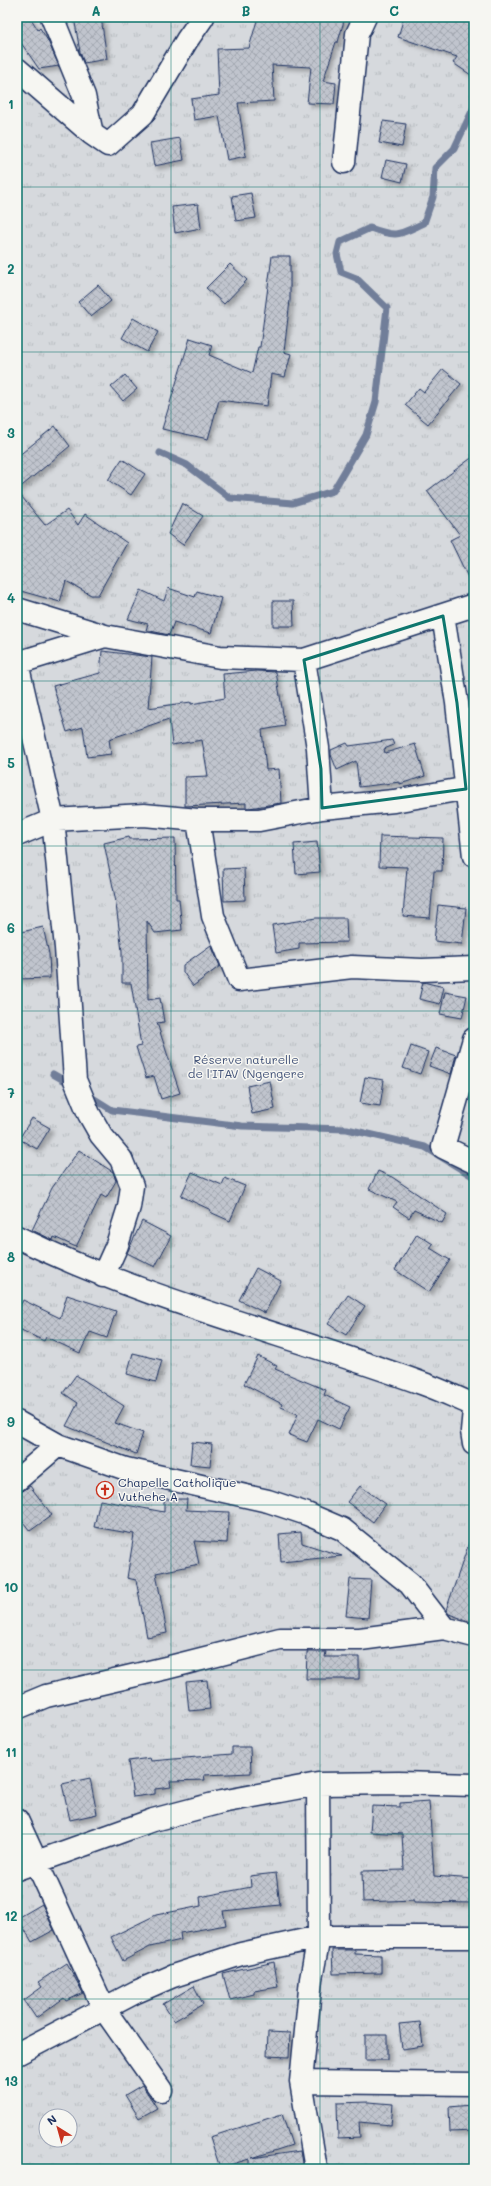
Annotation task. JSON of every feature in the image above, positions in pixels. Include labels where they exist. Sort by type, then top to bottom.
[{"type":"street","points":[[52,17],[84,96],[92,134]]},
{"type":"street","points":[[17,69],[92,134],[108,144],[143,114],[187,40],[203,17]]},
{"type":"street","points":[[344,162],[357,34],[365,17]]},
{"type":"street","points":[[17,609],[105,636],[220,657],[304,660],[444,616],[474,605]]},
{"type":"street","points":[[444,616],[470,788],[474,856]]},
{"type":"street","points":[[103,1276],[117,1245],[127,1213],[132,1186],[121,1158],[100,1135],[76,1078],[66,948],[53,820],[17,663],[105,636]]},
{"type":"street","points":[[304,660],[318,748],[322,808]]},
{"type":"street","points":[[17,835],[53,820],[144,815],[198,820],[259,820],[322,808],[394,801],[470,788]]},
{"type":"street","points":[[198,820],[213,916],[239,980],[352,967],[422,970],[474,968]]},
{"type":"street","points":[[474,1039],[443,1147],[474,1162]]},
{"type":"street","points":[[17,1237],[103,1276],[214,1316],[425,1384],[474,1405]]},
{"type":"street","points":[[474,1410],[472,1431],[472,1441],[474,1444]]},
{"type":"street","points":[[17,1422],[58,1445],[126,1469],[268,1501],[307,1514],[342,1529],[410,1584],[444,1628]]},
{"type":"street","points":[[17,1480],[58,1445]]},
{"type":"street","points":[[17,1708],[46,1696],[280,1639],[360,1639],[444,1628],[474,1636]]},
{"type":"street","points":[[26,1865],[153,1820],[221,1802],[318,1784],[399,1783],[474,1785]]},
{"type":"street","points":[[316,2169],[301,2082],[311,1979],[319,1938],[318,1784]]},
{"type":"street","points":[[17,1820],[26,1865],[104,2009],[160,2090]]},
{"type":"street","points":[[17,2054],[104,2009],[173,1976],[241,1954],[319,1938],[474,1937]]},
{"type":"street","points":[[301,2082],[474,2084]]},
{"type":"highlighted area","points":[[443,616],[457,703],[466,789],[322,808],[321,769],[304,660]]},
{"type":"green space","name":"Réserve naturelle de l'ITAV (Ngengere","points":[[17,17],[474,17],[474,2169],[17,2169]]},
{"type":"building","points":[[17,17],[30,17],[38,30],[40,28],[48,41],[59,66],[39,69],[17,37]]},
{"type":"building","points":[[74,17],[101,17],[107,59],[84,63],[80,52]]},
{"type":"building","points":[[258,17],[345,17],[338,42],[336,42],[323,81],[336,83],[334,104],[307,103],[311,67],[272,65],[274,101],[238,103],[246,156],[227,160],[219,116],[194,120],[191,99],[219,95],[217,49],[249,48]]},
{"type":"building","points":[[404,17],[474,17],[474,77],[453,63],[457,57],[398,37]]},
{"type":"building","points":[[383,121],[406,124],[402,147],[379,143]]},
{"type":"building","points":[[180,138],[184,160],[154,166],[150,143]]},
{"type":"building","points":[[386,160],[406,164],[402,182],[382,177]]},
{"type":"building","points":[[251,193],[256,218],[236,221],[232,196]]},
{"type":"building","points":[[198,204],[201,228],[175,233],[172,207]]},
{"type":"building","points":[[272,256],[290,256],[290,300],[284,352],[291,354],[285,377],[271,374],[267,406],[219,400],[208,439],[162,429],[190,338],[212,345],[209,355],[252,373],[258,347],[260,347]]},
{"type":"building","points":[[230,264],[247,280],[224,304],[206,288]]},
{"type":"building","points":[[98,285],[111,301],[91,317],[78,302]]},
{"type":"building","points":[[133,318],[158,332],[147,352],[122,338]]},
{"type":"building","points":[[443,369],[461,384],[428,424],[405,405],[419,388],[424,392]]},
{"type":"building","points":[[125,375],[137,389],[123,401],[111,387]]},
{"type":"building","points":[[55,426],[70,446],[17,490],[17,457]]},
{"type":"building","points":[[474,456],[474,590],[450,540],[460,535],[427,491]]},
{"type":"building","points":[[122,459],[145,474],[131,495],[108,480]]},
{"type":"building","points":[[17,491],[45,525],[67,510],[78,525],[85,514],[127,543],[98,595],[91,595],[66,581],[60,602],[17,590]]},
{"type":"building","points":[[182,503],[203,516],[183,545],[168,534]]},
{"type":"building","points":[[168,588],[195,597],[197,591],[221,598],[211,633],[174,622],[169,635],[146,630],[148,624],[128,619],[141,590],[164,601]]},
{"type":"building","points":[[273,601],[293,601],[294,626],[273,626]]},
{"type":"building","points":[[102,651],[152,657],[148,708],[191,702],[191,704],[225,698],[223,674],[257,671],[276,672],[285,726],[262,730],[266,770],[279,769],[281,803],[249,808],[246,808],[246,803],[185,806],[185,777],[208,776],[202,740],[172,745],[169,719],[109,739],[111,754],[87,757],[83,727],[67,732],[53,686],[100,673]]},
{"type":"building","points":[[392,740],[394,745],[384,749],[385,753],[415,744],[425,776],[400,784],[400,782],[359,787],[356,761],[337,770],[331,755],[331,750],[347,743],[349,746]]},
{"type":"building","points":[[380,836],[443,838],[442,871],[434,871],[430,918],[403,916],[407,867],[379,866]]},
{"type":"building","points":[[129,837],[130,839],[175,838],[176,899],[179,899],[182,930],[155,933],[147,921],[148,1000],[160,998],[164,1022],[157,1023],[180,1093],[161,1099],[154,1076],[146,1078],[136,1047],[141,1046],[131,983],[122,983],[122,951],[115,897],[104,843]]},
{"type":"building","points":[[317,842],[320,872],[296,874],[294,844]]},
{"type":"building","points":[[244,868],[245,900],[224,901],[223,869]]},
{"type":"building","points":[[438,905],[466,908],[462,944],[434,941]]},
{"type":"building","points":[[316,918],[346,918],[347,942],[299,943],[299,949],[276,953],[272,925]]},
{"type":"building","points":[[43,927],[49,954],[50,978],[17,979],[17,933]]},
{"type":"building","points":[[211,945],[220,966],[193,986],[183,972],[183,965]]},
{"type":"building","points":[[423,982],[444,987],[440,1004],[419,999]]},
{"type":"building","points":[[445,992],[467,996],[462,1018],[440,1014]]},
{"type":"building","points":[[411,1046],[428,1052],[420,1074],[403,1068]]},
{"type":"building","points":[[436,1048],[456,1055],[451,1074],[429,1066]]},
{"type":"building","points":[[365,1077],[384,1080],[380,1106],[360,1103]]},
{"type":"building","points":[[270,1081],[275,1109],[252,1114],[247,1086]]},
{"type":"building","points":[[32,1118],[50,1128],[37,1149],[19,1139]]},
{"type":"building","points":[[79,1150],[113,1172],[116,1181],[106,1198],[101,1195],[76,1247],[54,1237],[53,1240],[32,1230],[52,1188]]},
{"type":"building","points":[[378,1171],[392,1177],[447,1214],[442,1223],[414,1210],[409,1218],[393,1207],[397,1202],[369,1189]]},
{"type":"building","points":[[192,1172],[222,1185],[225,1178],[245,1186],[230,1221],[181,1196]]},
{"type":"building","points":[[142,1221],[171,1236],[155,1267],[127,1253]]},
{"type":"building","points":[[417,1234],[433,1244],[430,1248],[450,1260],[429,1292],[395,1270]]},
{"type":"building","points":[[256,1268],[281,1281],[265,1313],[239,1300]]},
{"type":"building","points":[[67,1295],[116,1311],[107,1338],[90,1332],[80,1353],[46,1337],[44,1341],[17,1328],[17,1312],[23,1300],[60,1318]]},
{"type":"building","points":[[348,1295],[365,1306],[346,1335],[328,1324]]},
{"type":"building","points":[[133,1353],[162,1360],[156,1382],[127,1374]]},
{"type":"building","points":[[258,1356],[277,1366],[275,1369],[326,1390],[324,1395],[350,1407],[339,1429],[318,1419],[307,1442],[289,1435],[298,1414],[281,1407],[282,1404],[244,1384]]},
{"type":"building","points":[[76,1375],[124,1406],[115,1423],[143,1433],[136,1454],[66,1426],[78,1403],[63,1393]]},
{"type":"building","points":[[192,1442],[212,1444],[210,1466],[190,1464]]},
{"type":"building","points":[[30,1486],[52,1515],[30,1531],[17,1514],[17,1495]]},
{"type":"building","points":[[360,1486],[386,1504],[373,1522],[347,1502]]},
{"type":"building","points":[[164,1499],[187,1499],[186,1510],[229,1512],[227,1543],[194,1541],[199,1564],[156,1573],[167,1633],[147,1637],[136,1580],[127,1578],[134,1534],[94,1527],[100,1500],[164,1512]]},
{"type":"building","points":[[301,1532],[302,1543],[342,1556],[281,1562],[279,1534]]},
{"type":"building","points":[[471,1537],[474,1537],[474,1623],[449,1614],[446,1610]]},
{"type":"building","points":[[350,1579],[371,1580],[368,1618],[346,1616]]},
{"type":"building","points":[[307,1652],[326,1652],[325,1657],[359,1657],[359,1679],[306,1679]]},
{"type":"building","points":[[207,1680],[210,1709],[189,1711],[186,1682]]},
{"type":"building","points":[[232,1747],[250,1747],[251,1773],[204,1775],[205,1780],[170,1781],[171,1787],[155,1789],[155,1794],[133,1797],[128,1761],[150,1758],[151,1761],[232,1754]]},
{"type":"building","points":[[90,1778],[97,1814],[70,1820],[62,1784]]},
{"type":"building","points":[[429,1801],[434,1876],[474,1879],[474,1903],[414,1902],[414,1900],[363,1902],[362,1871],[404,1870],[402,1834],[370,1832],[372,1806],[400,1807],[400,1803]]},
{"type":"building","points":[[276,1873],[280,1905],[223,1911],[226,1925],[180,1933],[181,1940],[150,1947],[123,1961],[111,1937],[156,1915],[201,1906],[200,1897],[251,1887],[250,1876]]},
{"type":"building","points":[[42,1904],[54,1930],[32,1942],[18,1918]]},
{"type":"building","points":[[332,1950],[355,1950],[355,1954],[381,1955],[381,1973],[333,1974]]},
{"type":"building","points":[[274,1962],[278,1987],[254,1991],[254,1994],[230,2000],[223,1974]]},
{"type":"building","points":[[67,1963],[83,1993],[66,2001],[64,1998],[36,2018],[24,2000],[42,1987],[38,1982]]},
{"type":"building","points":[[194,1986],[203,2004],[174,2021],[163,2004]]},
{"type":"building","points":[[420,2022],[423,2046],[402,2049],[399,2024]]},
{"type":"building","points":[[268,2032],[290,2033],[289,2057],[267,2056]]},
{"type":"building","points":[[365,2035],[387,2035],[387,2060],[365,2060]]},
{"type":"building","points":[[142,2085],[157,2108],[139,2118],[125,2095]]},
{"type":"building","points":[[369,2102],[393,2104],[391,2125],[359,2122],[360,2137],[338,2138],[337,2103]]},
{"type":"building","points":[[471,2105],[473,2131],[450,2132],[449,2107]]},
{"type":"building","points":[[282,2114],[292,2145],[252,2158],[300,2151],[303,2169],[249,2169],[249,2159],[220,2168],[210,2137]]},
{"type":"waterway","points":[[160,453],[187,465],[230,498],[293,503],[333,491],[366,435],[376,402],[387,308],[356,278],[341,272],[337,254],[340,242],[370,228],[387,233],[398,234],[424,223],[433,197],[435,168],[454,149],[474,107]]},
{"type":"waterway","points":[[53,1074],[72,1085]]},
{"type":"waterway","points":[[88,1095],[112,1110],[242,1126],[347,1129],[425,1147],[474,1177]]},
{"type":"place","name":"Chapelle Catholique Vuthehe A","points":[[105,1490]]}]
